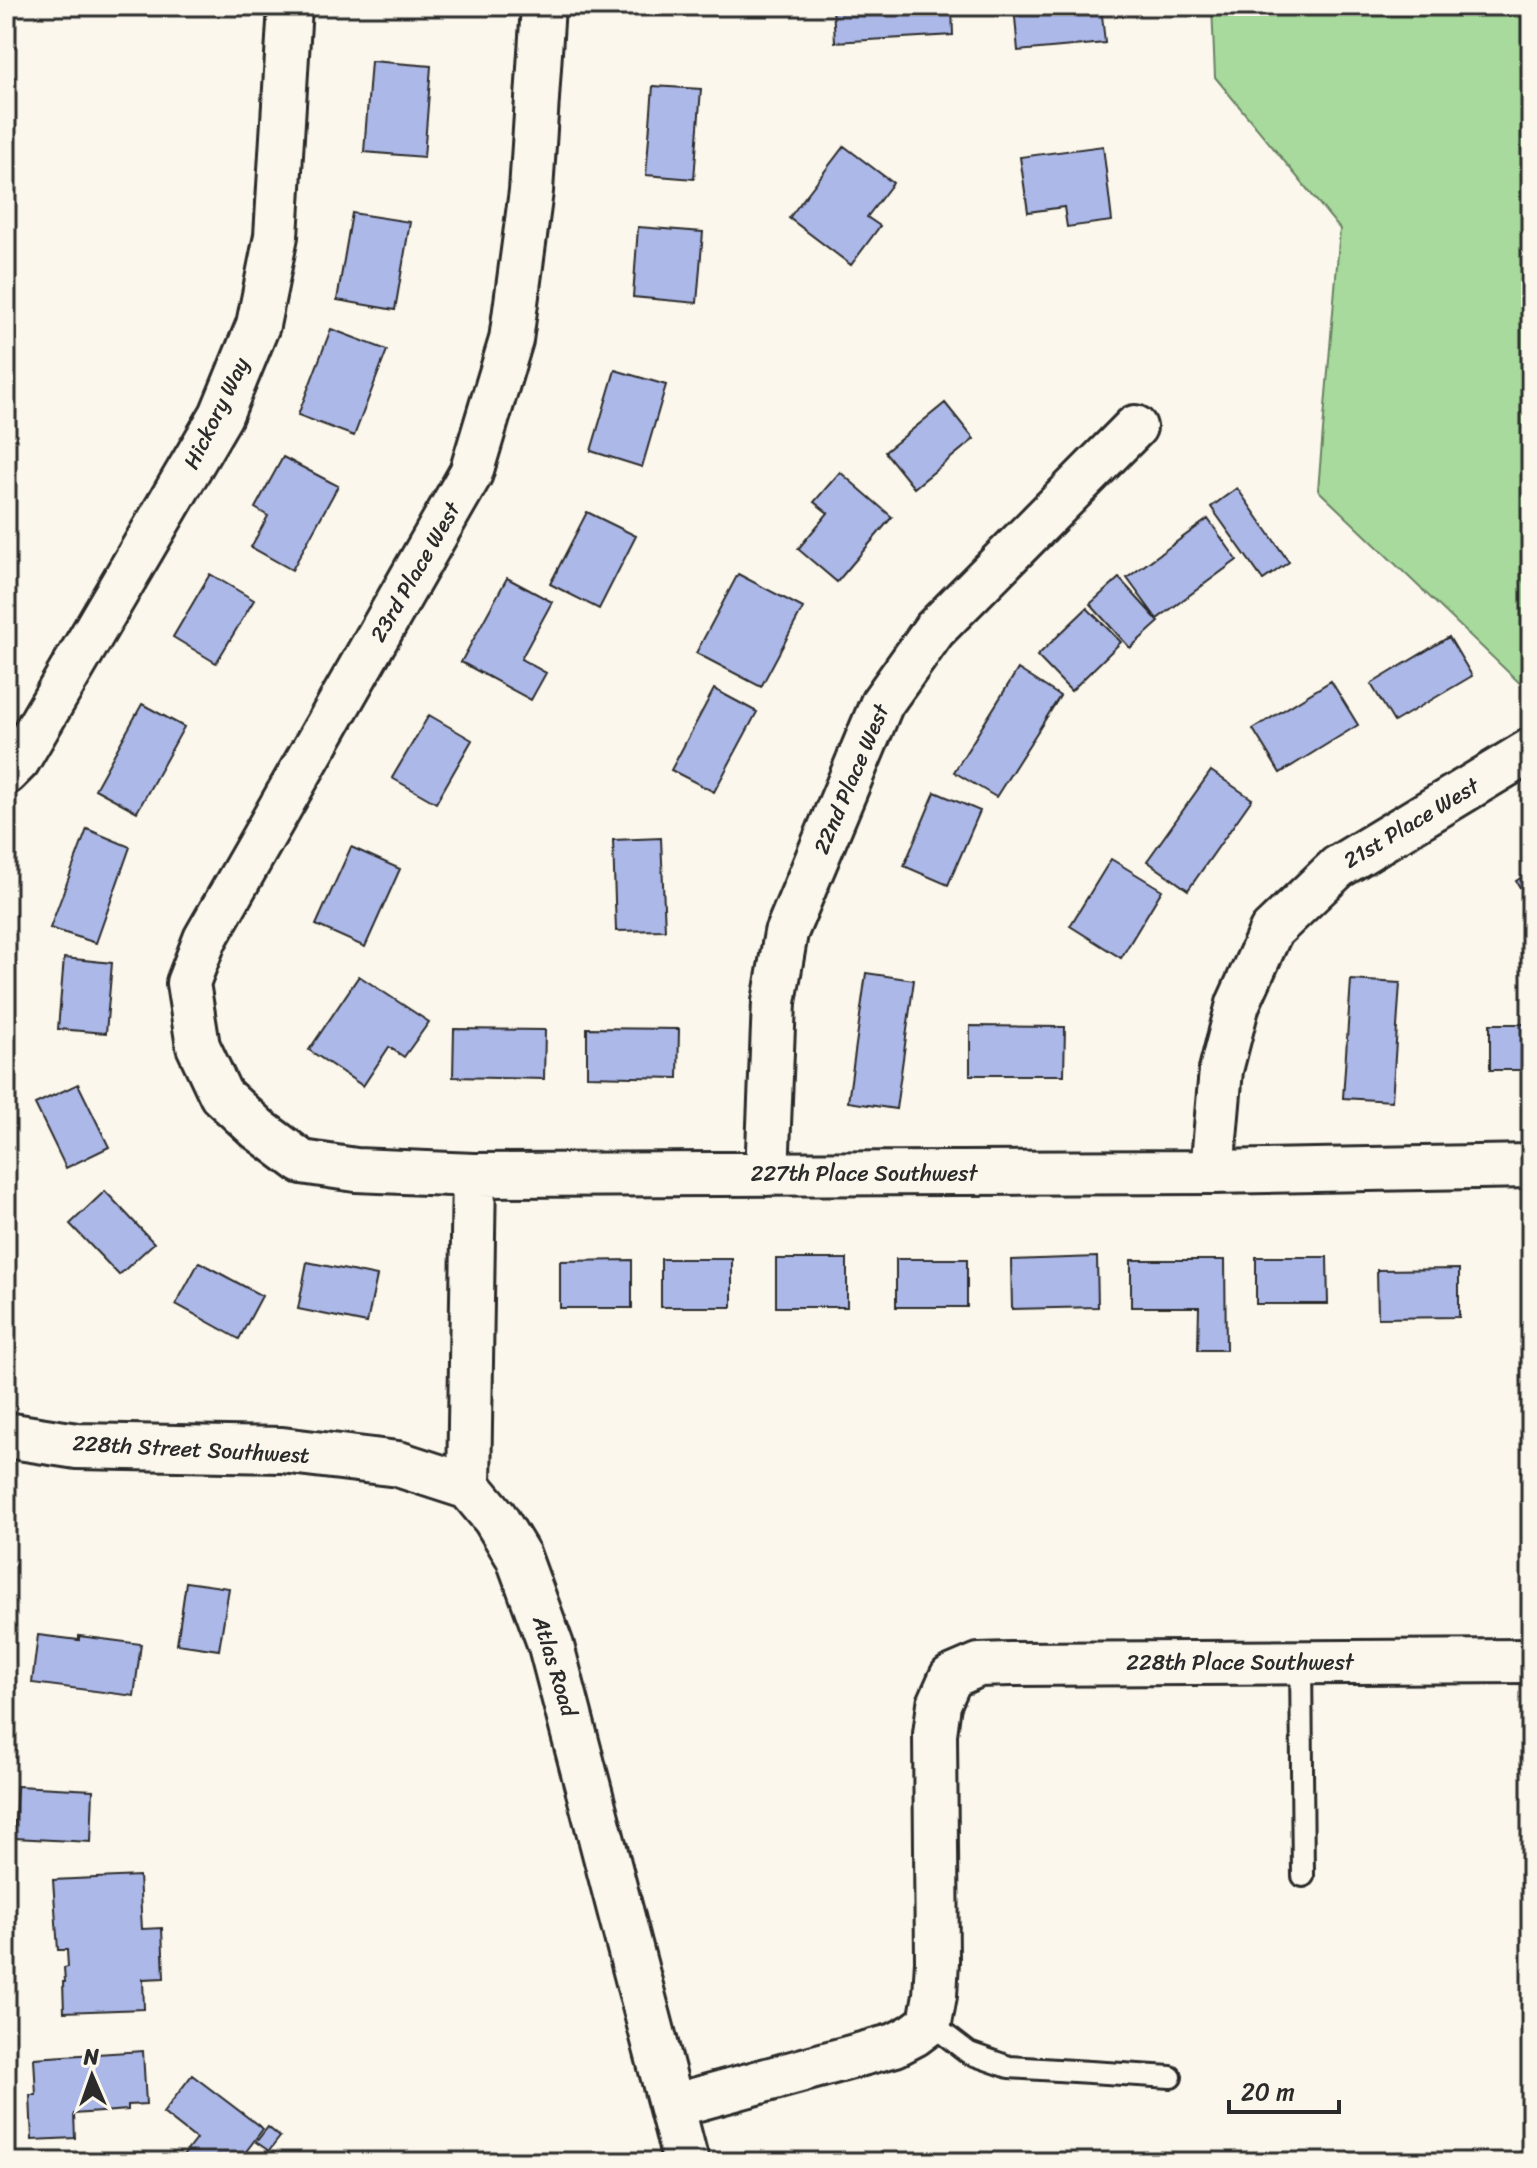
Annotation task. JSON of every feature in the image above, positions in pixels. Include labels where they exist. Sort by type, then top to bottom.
[{"type":"main road","name":"228th Street Southwest","points":[[6,1435],[77,1446],[282,1450],[398,1464],[469,1487]]},
{"type":"main road","name":"Atlas Road","points":[[469,1487],[495,1518],[518,1556],[551,1646],[686,2162]]},
{"type":"street","name":"Hickory Way","points":[[6,773],[18,761],[221,415],[258,325],[276,236],[290,6]]},
{"type":"street","name":"23rd Place West","points":[[221,1095],[198,1046],[188,983],[205,939],[471,473],[511,340],[531,191],[543,6]]},
{"type":"street","name":"22nd Place West","points":[[767,1174],[774,1002],[786,933],[882,703],[934,630],[1135,427]]},
{"type":"street","name":"21st Place West","points":[[1212,1172],[1224,1056],[1238,1004],[1271,931],[1338,867],[1531,750]]},
{"type":"street","name":"227th Place Southwest","points":[[221,1095],[258,1129],[302,1162],[356,1170],[474,1175],[1212,1172],[1531,1166]]},
{"type":"street","points":[[469,1487],[474,1175]]},
{"type":"street","name":"228th Place Southwest","points":[[930,2023],[937,1961],[935,1734],[939,1704],[951,1677],[979,1665],[1531,1661]]},
{"type":"street","points":[[672,2106],[895,2045],[930,2023]]},
{"type":"lane","points":[[1301,1661],[1303,1876]]},
{"type":"lane","points":[[930,2023],[969,2053],[1009,2067],[1171,2077]]},
{"type":"green space","points":[[1212,6],[1531,6],[1531,694],[1318,490],[1340,229],[1215,77]]},
{"type":"building","points":[[662,6],[753,6],[753,11],[662,11]]},
{"type":"building","points":[[833,6],[952,6],[953,35],[835,42]]},
{"type":"building","points":[[1014,6],[1101,6],[1105,43],[1018,51]]},
{"type":"building","points":[[371,61],[431,66],[424,157],[364,152]]},
{"type":"building","points":[[653,86],[701,89],[694,179],[646,175]]},
{"type":"building","points":[[844,146],[893,183],[867,217],[880,226],[851,265],[789,218]]},
{"type":"building","points":[[1103,146],[1112,221],[1067,227],[1064,207],[1028,212],[1020,157]]},
{"type":"building","points":[[352,213],[410,222],[395,310],[337,300]]},
{"type":"building","points":[[638,227],[703,232],[697,303],[633,297]]},
{"type":"building","points":[[331,329],[387,350],[354,436],[298,415]]},
{"type":"building","points":[[615,370],[666,385],[642,467],[591,451]]},
{"type":"building","points":[[945,403],[974,439],[914,488],[885,452]]},
{"type":"building","points":[[283,457],[338,486],[292,570],[251,547],[268,516],[255,508]]},
{"type":"building","points":[[840,472],[892,517],[837,582],[798,549],[828,513],[814,502]]},
{"type":"building","points":[[1237,488],[1289,562],[1263,580],[1211,507]]},
{"type":"building","points":[[587,512],[636,536],[599,609],[550,584]]},
{"type":"building","points":[[1208,519],[1237,560],[1157,619],[1127,578]]},
{"type":"building","points":[[210,574],[254,600],[216,663],[173,637]]},
{"type":"building","points":[[738,574],[803,608],[761,687],[696,653]]},
{"type":"building","points":[[507,578],[552,602],[521,659],[546,673],[531,700],[461,662]]},
{"type":"building","points":[[1119,578],[1159,622],[1130,648],[1090,604]]},
{"type":"building","points":[[1087,608],[1121,642],[1071,691],[1037,656]]},
{"type":"building","points":[[1449,637],[1472,676],[1394,722],[1371,684]]},
{"type":"building","points":[[1018,669],[1060,696],[996,797],[954,772]]},
{"type":"building","points":[[1331,681],[1358,725],[1280,773],[1253,729]]},
{"type":"building","points":[[714,689],[757,712],[714,792],[671,770]]},
{"type":"building","points":[[142,704],[184,727],[137,812],[95,789]]},
{"type":"building","points":[[429,715],[472,740],[436,803],[392,778]]},
{"type":"building","points":[[1211,771],[1252,799],[1188,890],[1147,861]]},
{"type":"building","points":[[935,792],[980,811],[948,885],[904,866]]},
{"type":"building","points":[[87,829],[130,847],[96,943],[50,928]]},
{"type":"building","points":[[661,838],[665,930],[616,931],[613,840]]},
{"type":"building","points":[[351,847],[400,869],[365,947],[316,925]]},
{"type":"building","points":[[1111,859],[1162,890],[1121,958],[1070,926]]},
{"type":"building","points":[[1531,871],[1531,905],[1516,881]]},
{"type":"building","points":[[64,958],[112,963],[106,1033],[58,1029]]},
{"type":"building","points":[[866,973],[914,980],[896,1109],[848,1102]]},
{"type":"building","points":[[359,976],[429,1022],[404,1057],[389,1047],[363,1086],[309,1050]]},
{"type":"building","points":[[1351,980],[1400,983],[1392,1101],[1343,1098]]},
{"type":"building","points":[[1490,1024],[1531,1024],[1531,1070],[1490,1070]]},
{"type":"building","points":[[970,1026],[1065,1027],[1064,1075],[970,1075]]},
{"type":"building","points":[[587,1028],[679,1029],[678,1078],[587,1076]]},
{"type":"building","points":[[454,1029],[545,1030],[544,1079],[453,1077]]},
{"type":"building","points":[[78,1084],[109,1147],[66,1168],[35,1104]]},
{"type":"building","points":[[105,1191],[154,1243],[119,1275],[70,1224]]},
{"type":"building","points":[[1097,1257],[1098,1307],[1012,1309],[1011,1260]]},
{"type":"building","points":[[1256,1257],[1327,1257],[1328,1304],[1256,1304]]},
{"type":"building","points":[[661,1259],[732,1259],[732,1307],[661,1307]]},
{"type":"building","points":[[776,1259],[847,1259],[847,1307],[776,1307]]},
{"type":"building","points":[[896,1259],[967,1259],[967,1307],[896,1307]]},
{"type":"building","points":[[632,1260],[632,1308],[560,1308],[560,1261]]},
{"type":"building","points":[[1131,1260],[1225,1260],[1226,1350],[1198,1350],[1199,1307],[1131,1307]]},
{"type":"building","points":[[199,1262],[262,1296],[239,1339],[176,1304]]},
{"type":"building","points":[[307,1262],[377,1276],[367,1323],[298,1309]]},
{"type":"building","points":[[1459,1269],[1459,1317],[1378,1318],[1377,1270]]},
{"type":"building","points":[[186,1582],[229,1588],[219,1650],[177,1644]]},
{"type":"building","points":[[38,1635],[79,1640],[79,1636],[141,1644],[134,1696],[32,1683]]},
{"type":"building","points":[[17,1786],[93,1790],[91,1842],[14,1838]]},
{"type":"building","points":[[139,1876],[142,1929],[162,1928],[164,1978],[143,1979],[144,2009],[64,2012],[63,1982],[64,1968],[68,1967],[67,1950],[58,1950],[53,1880]]},
{"type":"building","points":[[143,2051],[146,2104],[128,2105],[128,2110],[74,2114],[75,2138],[32,2140],[30,2095],[36,2095],[34,2058]]},
{"type":"building","points":[[192,2075],[263,2129],[238,2162],[180,2160],[196,2139],[163,2113]]},
{"type":"building","points":[[268,2127],[280,2137],[269,2151],[256,2142]]}]
